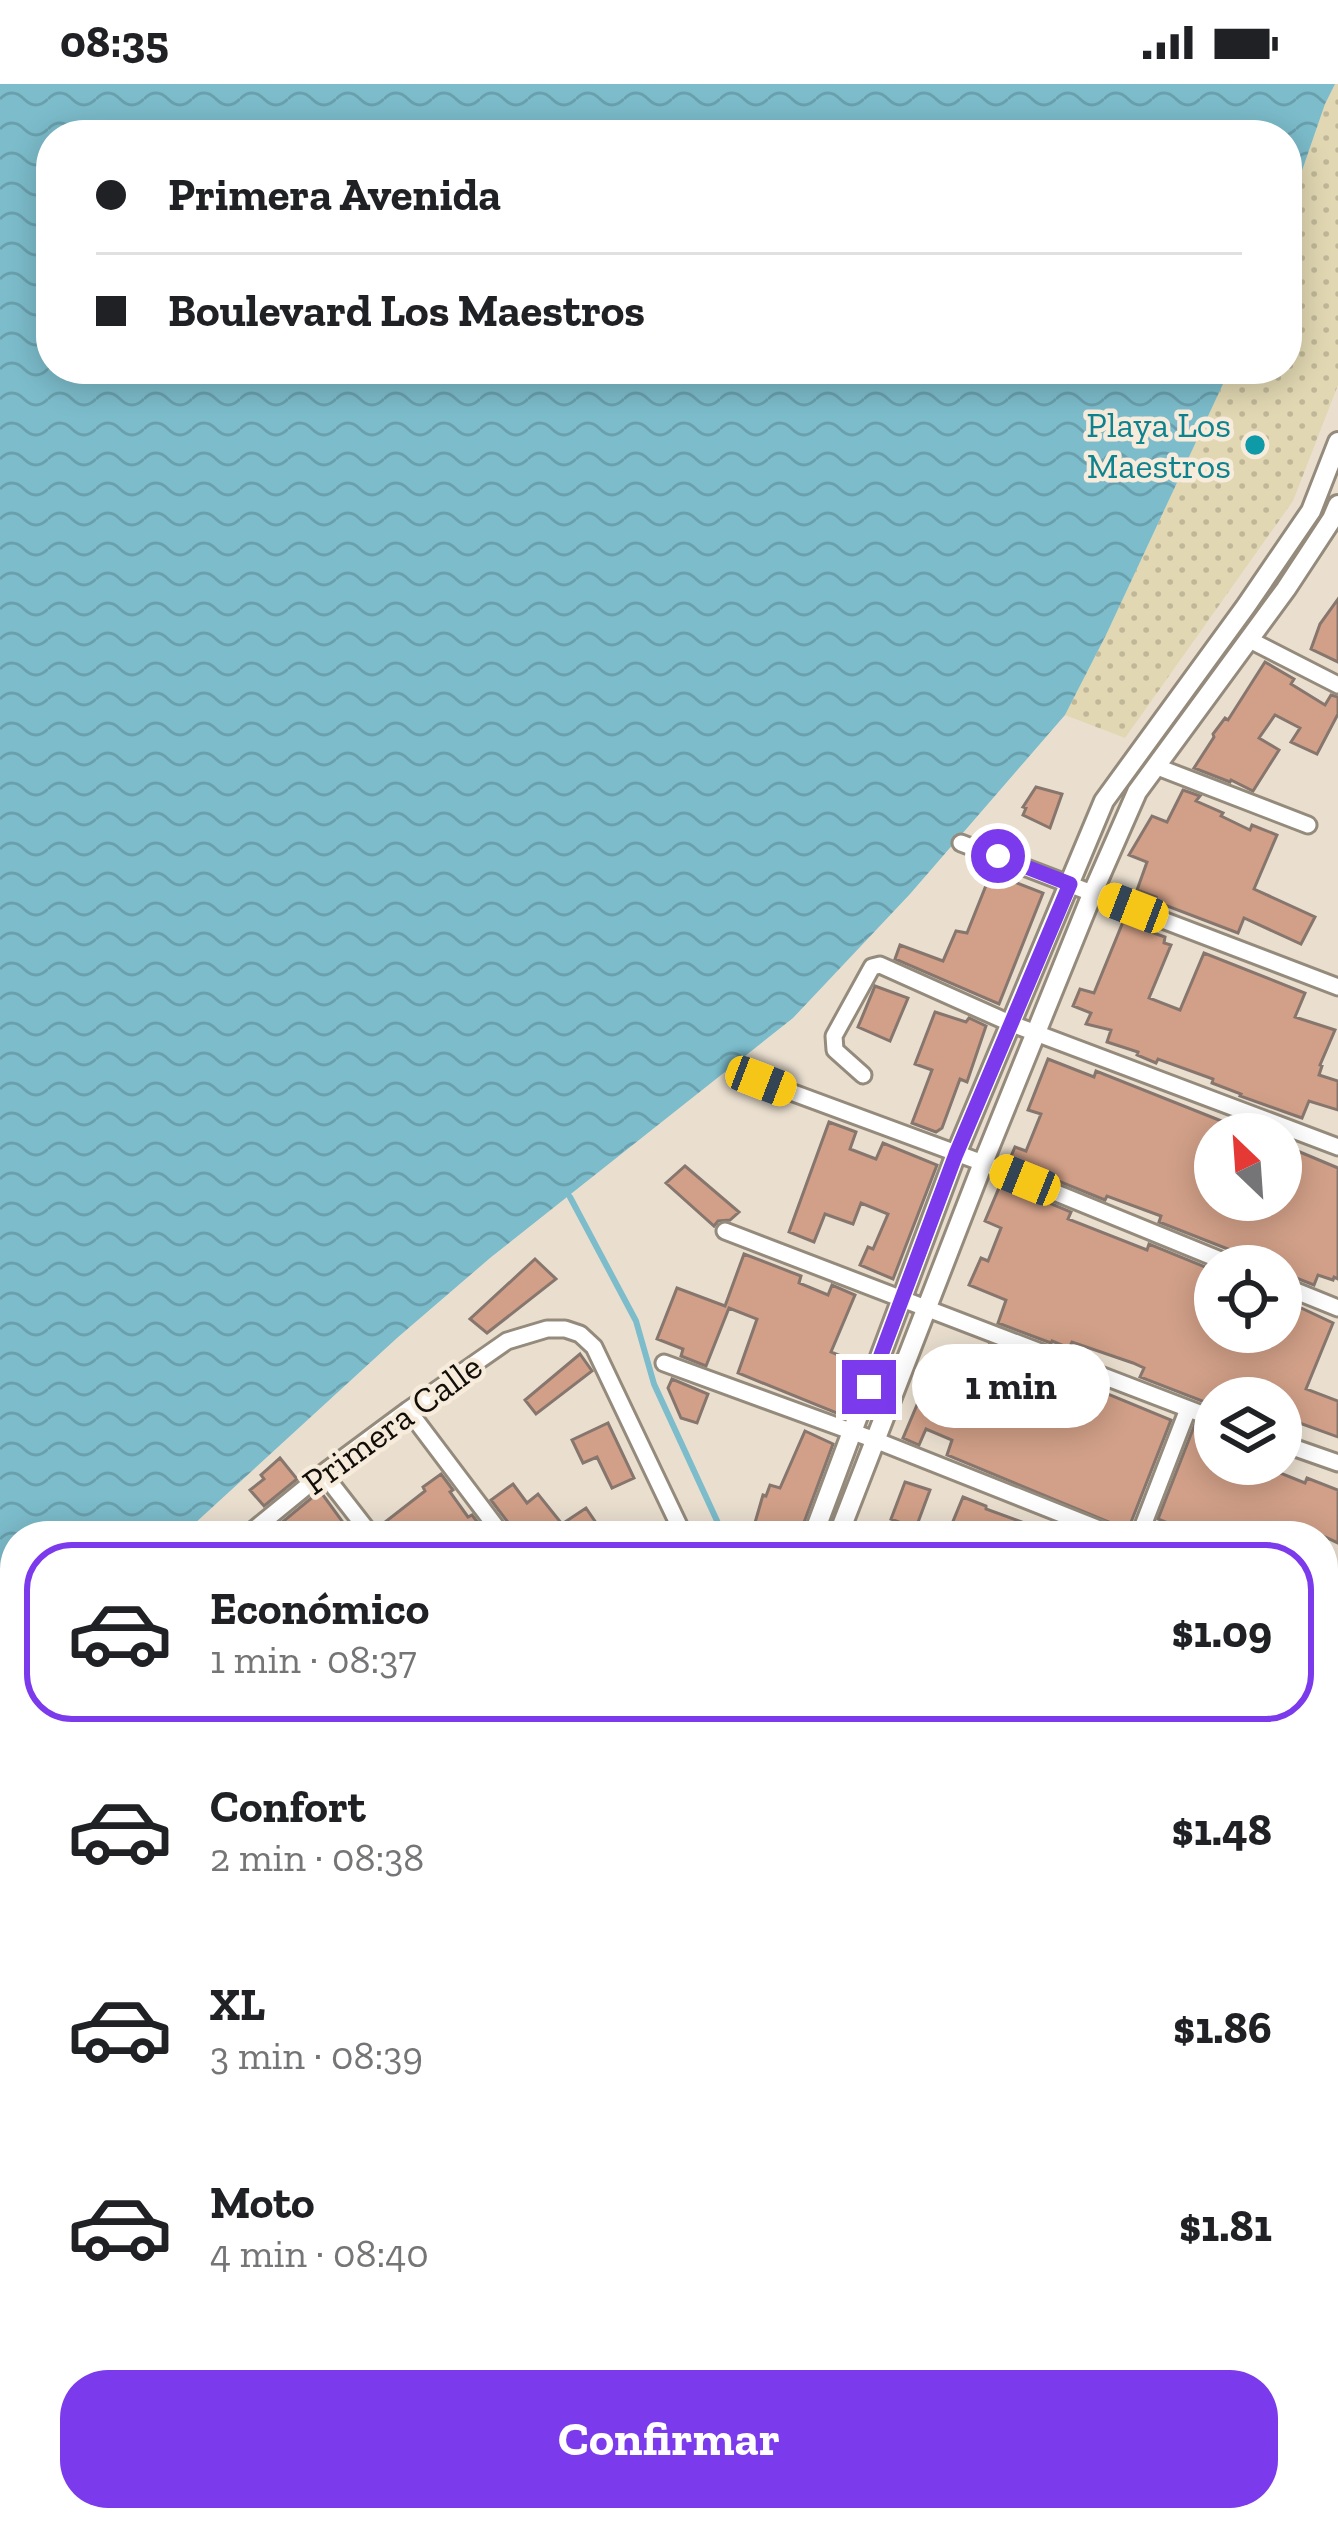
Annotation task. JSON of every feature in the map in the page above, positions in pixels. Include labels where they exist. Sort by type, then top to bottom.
[{"type":"street","points":[[819,1521],[956,1154],[1104,801],[1311,511],[1338,442]]},
{"type":"street","points":[[844,1521],[983,1163],[1137,792],[1320,537],[1338,505]]},
{"type":"street","points":[[1248,639],[1338,685]]},
{"type":"street","points":[[1156,766],[1308,825]]},
{"type":"street","points":[[962,843],[1338,987]]},
{"type":"street","points":[[863,1075],[835,1051],[834,1036],[872,967],[880,965],[1012,1024],[1338,1148]]},
{"type":"street","points":[[761,1081],[983,1163],[1194,1249]]},
{"type":"street","points":[[725,1232],[1194,1411]]},
{"type":"street","points":[[1302,1293],[1338,1308]]},
{"type":"street","name":"Primera Calle","points":[[264,1521],[492,1350],[547,1329],[565,1329],[580,1334],[593,1347],[677,1521]]},
{"type":"street","points":[[664,1363],[1079,1521]]},
{"type":"street","points":[[1145,1521],[1188,1409]]},
{"type":"street","points":[[407,1410],[491,1521]]},
{"type":"street","points":[[1302,1450],[1338,1463]]},
{"type":"street","points":[[323,1473],[360,1521]]},
{"type":"sand","name":"Playa Los Maestros","points":[[1338,84],[1338,385],[1293,501],[1125,738],[1065,715],[1223,384],[1302,384],[1302,171],[1325,104]]},
{"type":"water","points":[[0,84],[1335,84],[1302,171],[1302,120],[36,120],[36,384],[1223,384],[1065,715],[910,894],[793,1018],[490,1258],[197,1521],[0,1521]]},
{"type":"building","points":[[1338,599],[1338,662],[1311,649],[1320,624]]},
{"type":"building","points":[[1265,662],[1325,705],[1331,695],[1338,697],[1338,714],[1317,754],[1291,742],[1300,728],[1275,715],[1259,738],[1279,750],[1253,791],[1194,768]]},
{"type":"building","points":[[1036,787],[1062,794],[1050,828],[1023,815]]},
{"type":"building","points":[[1183,790],[1250,830],[1252,825],[1277,835],[1254,889],[1315,917],[1301,944],[1244,918],[1238,933],[1137,890],[1147,862],[1129,855],[1152,816],[1167,822]]},
{"type":"building","points":[[991,873],[1043,893],[999,1004],[895,959],[900,945],[943,961],[956,931],[967,933]]},
{"type":"building","points":[[1123,922],[1165,937],[1164,943],[1171,945],[1149,998],[1180,1010],[1204,953],[1305,993],[1295,1017],[1335,1030],[1319,1075],[1338,1081],[1338,1110],[1309,1101],[1302,1118],[1302,1113],[1288,1113],[1240,1096],[1212,1083],[1213,1079],[1158,1059],[1156,1063],[1107,1042],[1111,1030],[1086,1024],[1091,1013],[1073,1006],[1080,989],[1094,993]]},
{"type":"building","points":[[875,986],[908,998],[890,1041],[858,1027]]},
{"type":"building","points":[[935,1012],[986,1026],[967,1082],[960,1079],[942,1128],[936,1132],[912,1123],[932,1070],[915,1064]]},
{"type":"building","points":[[1048,1059],[1094,1077],[1096,1071],[1201,1113],[1194,1113],[1194,1221],[1302,1221],[1302,1153],[1338,1168],[1338,1279],[1318,1275],[1314,1285],[1302,1280],[1302,1245],[1218,1245],[1159,1222],[1161,1216],[1107,1196],[1105,1200],[1009,1161],[1015,1147],[1026,1151],[1041,1114],[1028,1110]]},
{"type":"building","points":[[829,1122],[856,1132],[850,1149],[876,1159],[883,1143],[937,1165],[893,1279],[860,1265],[868,1247],[873,1249],[888,1214],[861,1203],[853,1224],[825,1214],[814,1242],[789,1232]]},
{"type":"building","points":[[685,1166],[739,1212],[714,1226],[666,1183]]},
{"type":"building","points":[[1001,1183],[1071,1212],[1068,1219],[1194,1262],[1194,1353],[1302,1353],[1302,1308],[1333,1323],[1306,1389],[1338,1401],[1338,1437],[1302,1424],[1302,1377],[1194,1377],[1194,1398],[1140,1377],[1144,1368],[1133,1363],[1072,1342],[1069,1348],[1051,1343],[998,1323],[1006,1300],[969,1285],[981,1258],[988,1261],[1001,1228],[985,1221]]},
{"type":"building","points":[[744,1254],[801,1276],[799,1283],[828,1295],[832,1285],[855,1295],[831,1352],[863,1365],[844,1416],[738,1373],[757,1319],[729,1308],[706,1366],[681,1356],[683,1349],[657,1339],[677,1288],[725,1306]]},
{"type":"building","points":[[535,1259],[556,1279],[487,1333],[470,1319]]},
{"type":"building","points":[[989,1345],[1171,1420],[1132,1521],[1106,1521],[947,1455],[952,1440],[926,1429],[919,1445],[903,1438],[925,1386],[941,1392],[959,1350],[982,1360]]},
{"type":"building","points":[[580,1354],[592,1371],[536,1414],[525,1400]]},
{"type":"building","points":[[672,1379],[708,1394],[697,1423],[681,1418],[668,1388]]},
{"type":"building","points":[[608,1423],[634,1478],[612,1488],[597,1457],[583,1463],[572,1440]]},
{"type":"building","points":[[1194,1427],[1194,1485],[1302,1485],[1307,1478],[1338,1490],[1338,1521],[1158,1519]]},
{"type":"building","points":[[805,1431],[833,1444],[805,1521],[755,1521],[770,1485],[780,1488]]},
{"type":"building","points":[[280,1458],[297,1479],[264,1506],[250,1490]]},
{"type":"building","points":[[441,1474],[468,1517],[477,1521],[386,1521],[425,1491],[423,1487]]},
{"type":"building","points":[[905,1482],[930,1490],[918,1521],[891,1519]]},
{"type":"building","points":[[513,1484],[527,1503],[538,1494],[560,1521],[507,1521],[491,1500]]},
{"type":"building","points":[[320,1491],[342,1521],[284,1521]]},
{"type":"building","points":[[963,1497],[1019,1521],[953,1521]]},
{"type":"building","points":[[586,1508],[595,1521],[566,1521]]},
{"type":"waterway","points":[[570,1197],[636,1321],[654,1384],[717,1521]]},
{"type":"place","name":"Playa Los Maestros","points":[[1255,445]]},
{"type":"route","points":[[869,1387],[956,1154],[1070,884],[998,856]]}]
